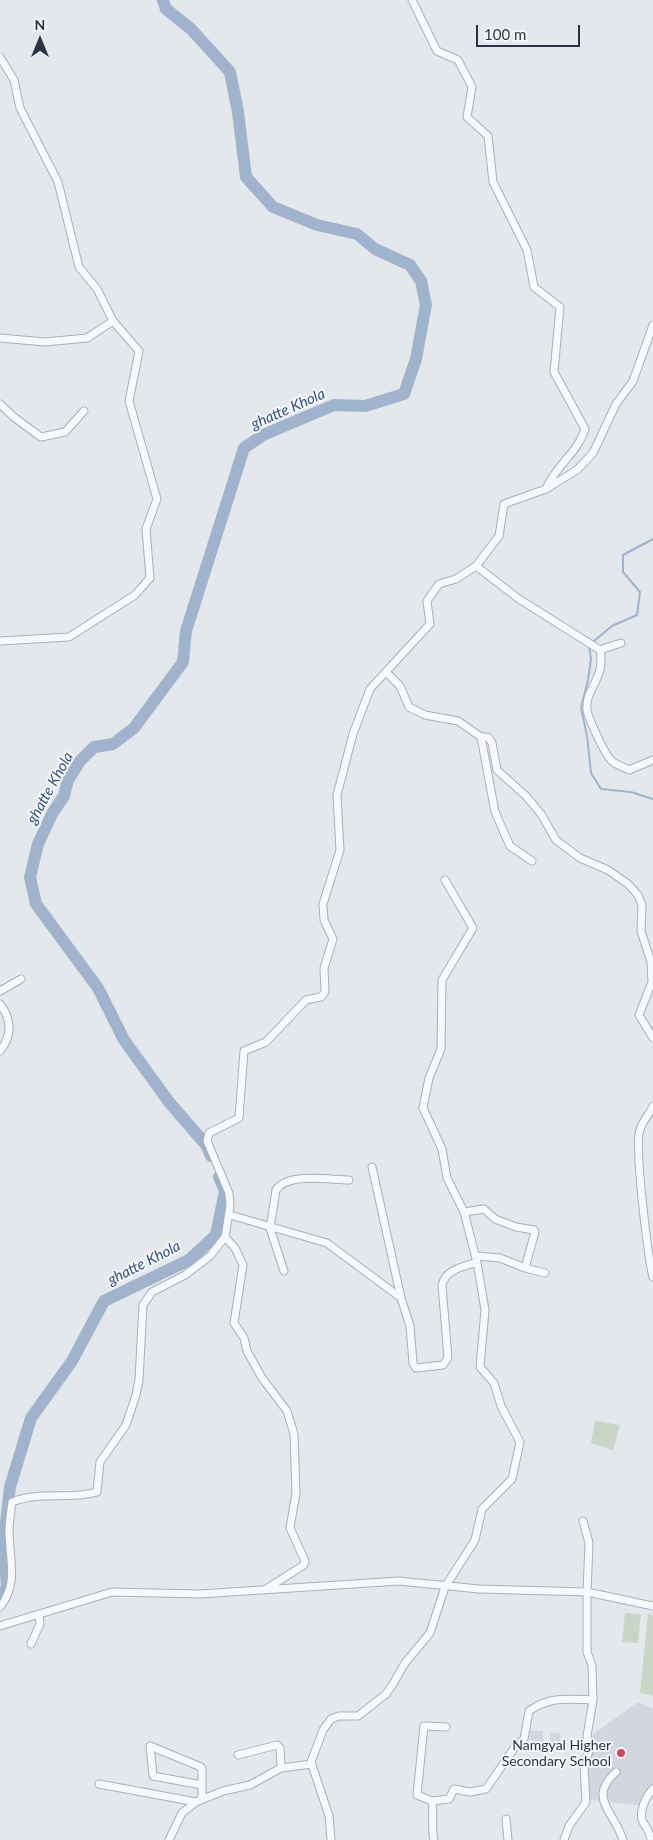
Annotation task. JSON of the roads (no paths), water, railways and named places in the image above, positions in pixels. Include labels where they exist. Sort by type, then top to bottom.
[{"type":"street","points":[[412,0],[437,51],[458,60],[472,87],[467,117],[488,136],[493,182],[527,250],[534,287],[560,307],[554,372],[585,429],[581,442],[551,476],[546,489]]},
{"type":"street","points":[[0,57],[14,80],[20,108],[58,182],[79,267],[97,289],[113,321],[139,351],[129,401],[157,500],[146,530],[150,578],[135,595],[69,637],[0,641]]},
{"type":"street","points":[[0,338],[45,342],[86,338],[113,321]]},
{"type":"street","points":[[0,1607],[8,1596],[12,1584],[9,1529],[12,1502],[26,1497],[82,1496],[96,1492],[100,1462],[126,1425],[136,1395],[139,1380],[143,1305],[152,1292],[185,1275],[210,1256],[226,1237],[230,1214],[229,1193],[207,1141],[209,1134],[239,1118],[244,1051],[266,1042],[306,1000],[322,997],[326,992],[324,968],[333,939],[324,920],[323,904],[340,850],[338,795],[353,734],[370,689],[430,624],[427,601],[439,584],[456,579],[476,566],[499,536],[504,504],[546,489],[577,470],[593,453],[616,404],[633,381],[653,325]]},
{"type":"street","points":[[0,404],[41,437],[65,432],[84,411]]},
{"type":"street","points":[[476,566],[519,599],[600,650],[621,644]]},
{"type":"street","points":[[600,650],[602,663],[600,675],[590,694],[586,709],[604,751],[612,762],[629,770],[653,760]]},
{"type":"street","points":[[386,672],[400,686],[410,707],[425,715],[458,721],[481,737],[488,737],[492,743],[497,770],[526,796],[541,814],[556,840],[580,858],[615,875],[628,884],[638,896],[642,906],[641,931],[651,962],[652,982],[639,1016],[653,1038]]},
{"type":"street","points":[[481,737],[495,812],[510,846],[532,860]]},
{"type":"street","points":[[331,1840],[329,1816],[312,1764],[323,1730],[331,1719],[339,1716],[358,1716],[386,1694],[405,1663],[430,1633],[445,1587],[475,1540],[482,1509],[512,1479],[520,1442],[501,1406],[494,1384],[480,1367],[485,1310],[477,1259],[464,1212],[448,1178],[442,1149],[423,1108],[429,1078],[441,1049],[442,980],[473,928],[445,880]]},
{"type":"street","points":[[0,991],[21,979]]},
{"type":"street","points":[[0,1004],[7,1015],[10,1035],[0,1051]]},
{"type":"street","points":[[653,1106],[639,1130],[639,1149],[649,1255],[653,1277]]},
{"type":"street","points":[[372,1167],[401,1298],[410,1326],[414,1366],[420,1369],[443,1365],[448,1358],[442,1285],[444,1276],[448,1272],[477,1259],[500,1258],[525,1268],[545,1273]]},
{"type":"street","points":[[284,1272],[270,1228],[276,1190],[279,1185],[292,1178],[349,1180]]},
{"type":"street","points":[[464,1212],[484,1209],[495,1219],[516,1227],[534,1230],[525,1268]]},
{"type":"street","points":[[230,1214],[270,1228],[327,1243],[401,1298]]},
{"type":"street","points":[[226,1237],[235,1248],[243,1265],[234,1322],[244,1338],[247,1351],[262,1378],[287,1412],[294,1434],[296,1493],[290,1528],[304,1565],[265,1590]]},
{"type":"street","points":[[564,1840],[569,1826],[586,1802],[584,1766],[588,1751],[587,1736],[593,1700],[592,1665],[588,1652],[587,1592],[589,1543],[583,1521]]},
{"type":"street","points":[[0,1626],[112,1592],[200,1594],[399,1581],[445,1587],[587,1592],[653,1606]]},
{"type":"street","points":[[31,1644],[40,1624],[39,1615]]},
{"type":"street","points":[[446,1727],[424,1726],[422,1760],[416,1789],[417,1795],[432,1801],[449,1800],[454,1789],[470,1792],[486,1789],[515,1747],[524,1739],[529,1711],[533,1708],[538,1708],[544,1702],[551,1699],[593,1700]]},
{"type":"street","points":[[238,1754],[277,1745],[279,1746],[281,1768]]},
{"type":"street","points":[[199,1800],[202,1785],[202,1769],[199,1765],[150,1746],[153,1776],[202,1785]]},
{"type":"street","points":[[169,1840],[182,1813],[199,1800],[250,1785],[281,1768],[312,1764]]},
{"type":"street","points":[[616,1772],[605,1781],[602,1795],[623,1840]]},
{"type":"street","points":[[99,1784],[199,1800]]},
{"type":"street","points":[[651,1840],[650,1832],[642,1820],[642,1812],[648,1794],[653,1789]]},
{"type":"street","points":[[432,1801],[434,1805],[431,1820],[434,1840]]},
{"type":"street","points":[[506,1819],[508,1840]]},
{"type":"waterway","name":"ghatte Khola","points":[[163,0],[166,9],[191,29],[230,72],[238,112],[246,177],[273,207],[317,225],[357,234],[375,249],[410,265],[421,281],[426,305],[416,359],[404,394],[365,406],[334,405],[263,435],[244,448],[186,631],[183,662],[134,728],[113,744],[94,747],[80,761],[68,780],[64,796],[53,812],[38,844],[30,877],[36,904],[98,988],[124,1040],[169,1102],[207,1146],[211,1156]]},
{"type":"waterway","points":[[595,643],[594,641],[612,626],[637,615],[640,592],[623,572],[623,555],[653,539]]},
{"type":"waterway","points":[[589,646],[591,659],[581,708],[587,736],[591,773],[601,789],[631,792],[653,799]]},
{"type":"waterway","name":"ghatte Khola","points":[[0,1598],[7,1588],[4,1541],[10,1487],[31,1418],[72,1361],[104,1301],[189,1260],[216,1235],[225,1191],[219,1177]]},
{"type":"place","name":"Namgyal Higher Secondary School","points":[[621,1753]]}]
